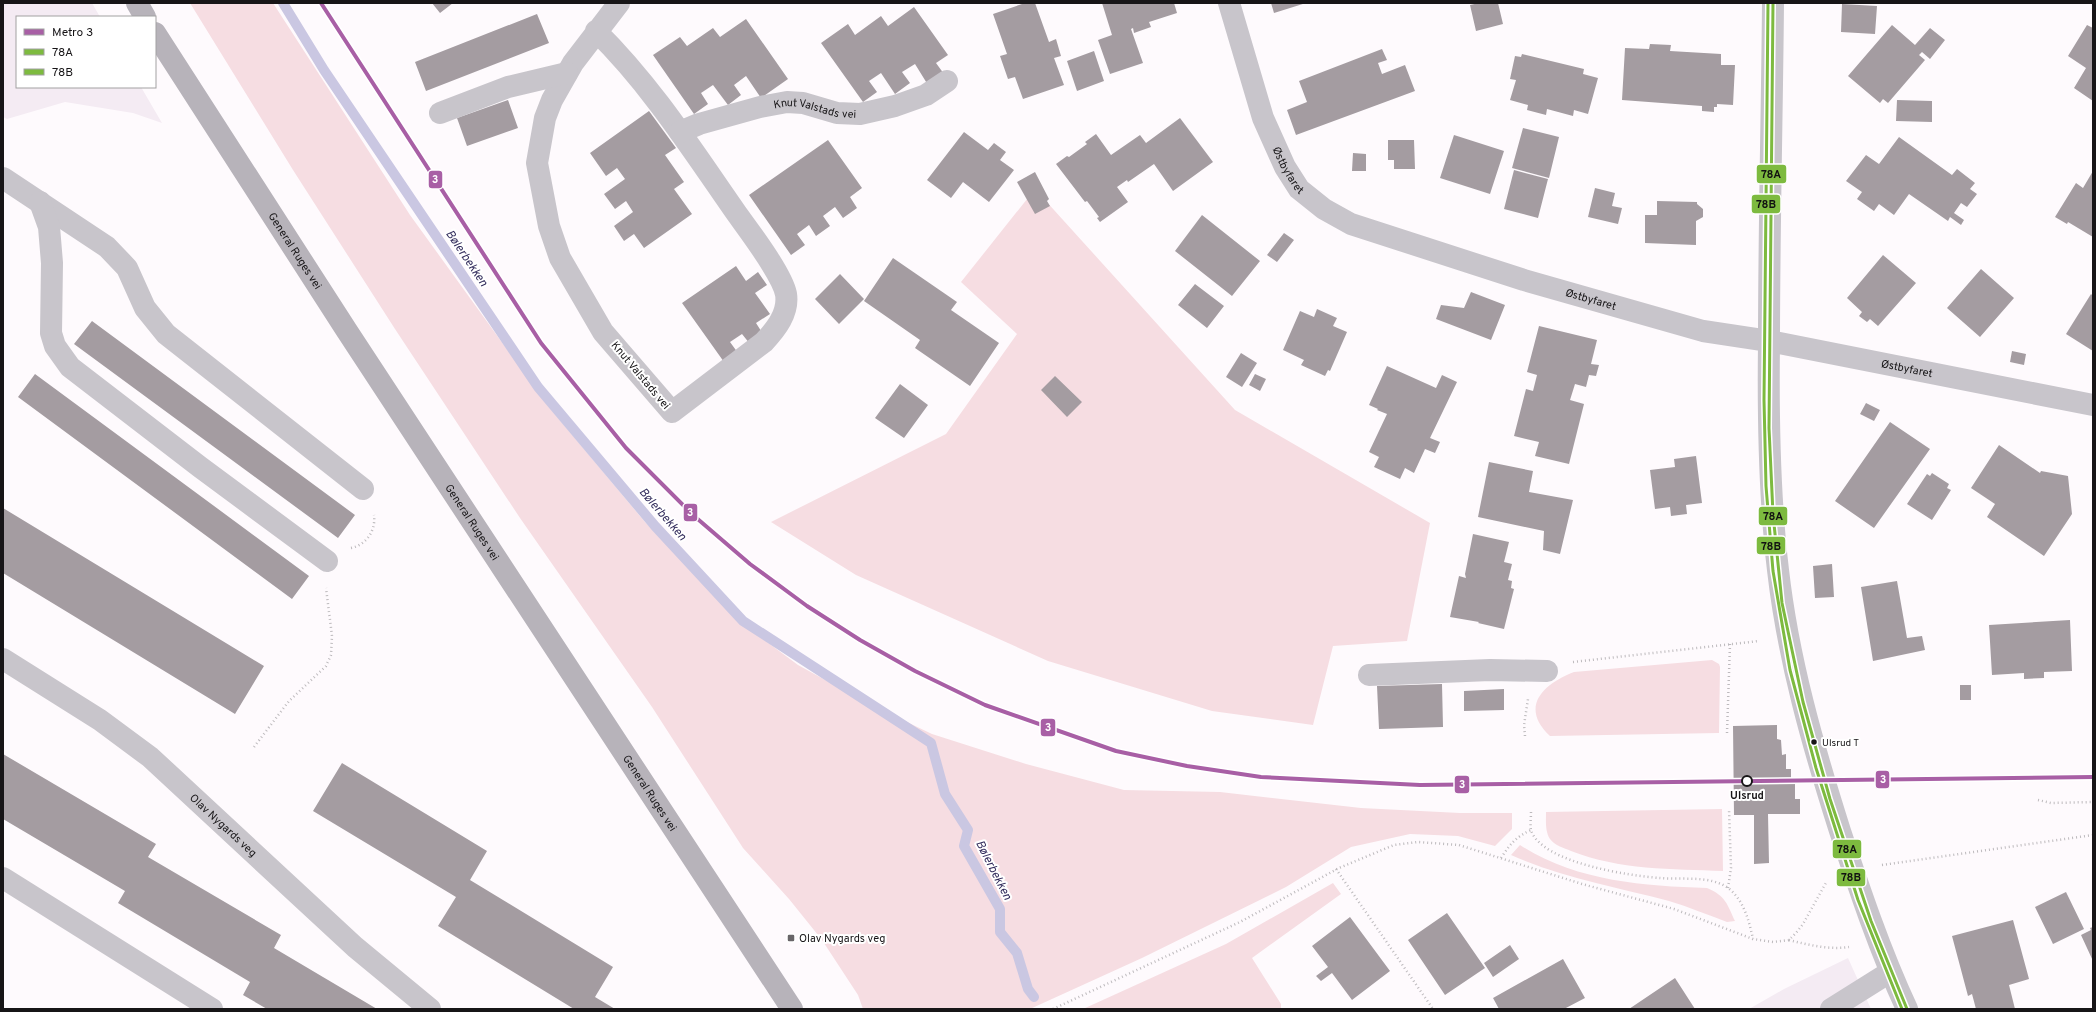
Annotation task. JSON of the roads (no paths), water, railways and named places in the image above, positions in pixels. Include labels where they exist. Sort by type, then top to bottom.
[{"type":"main road","points":[[137,3],[144,16]]},
{"type":"main road","name":"General Ruges vei","points":[[156,35],[347,331],[792,1009]]},
{"type":"street","name":"Knut Valstads vei","points":[[596,32],[611,46],[662,106],[753,236],[780,280],[786,295],[783,318],[776,330],[764,342],[672,412],[603,332],[560,258],[549,226],[537,163],[545,118],[552,100],[567,72],[596,32],[619,3]]},
{"type":"street","name":"Østbyfaret","points":[[1228,3],[1263,118],[1284,167],[1299,188],[1324,209],[1351,224],[1622,309],[1703,331],[1769,342],[2093,405]]},
{"type":"street","points":[[1773,3],[1768,300],[1768,394],[1773,510],[1778,571],[1788,632],[1810,732],[1833,810],[1890,972],[1907,1009]]},
{"type":"street","points":[[440,113],[508,87],[567,72]]},
{"type":"street","name":"Knut Valstads vei","points":[[680,132],[699,124],[760,107],[787,102],[803,103],[837,113],[860,114],[896,106],[926,96],[947,81]]},
{"type":"street","points":[[3,178],[107,247],[127,268],[145,308],[166,334],[363,489]]},
{"type":"street","points":[[40,202],[48,227],[51,256],[51,333],[55,346],[70,367],[200,467],[327,561]]},
{"type":"street","name":"Olav Nygards veg","points":[[3,659],[100,720],[150,757],[355,946],[430,1009]]},
{"type":"street","points":[[1369,675],[1490,670],[1547,671]]},
{"type":"street","points":[[3,878],[212,1009]]},
{"type":"street","points":[[1831,1009],[1890,972]]},
{"type":"waterway","name":"Bølerbekken","points":[[283,3],[324,70],[538,387],[655,526],[743,621],[931,743],[945,794],[968,830],[964,846],[1000,909],[1000,932],[1017,953],[1028,989],[1034,997]]},
{"type":"metro line","name":"3","points":[[321,3],[541,343],[626,448],[693,515],[750,564],[807,606],[860,640],[915,671],[985,705],[1116,751],[1187,766],[1261,777],[1420,785],[2093,777]]},
{"type":"place","name":"Ulsrud T","points":[[1814,742]]},
{"type":"place","name":"Ulsrud","points":[[1747,781]]},
{"type":"place","name":"Olav Nygards veg","points":[[791,938]]}]
